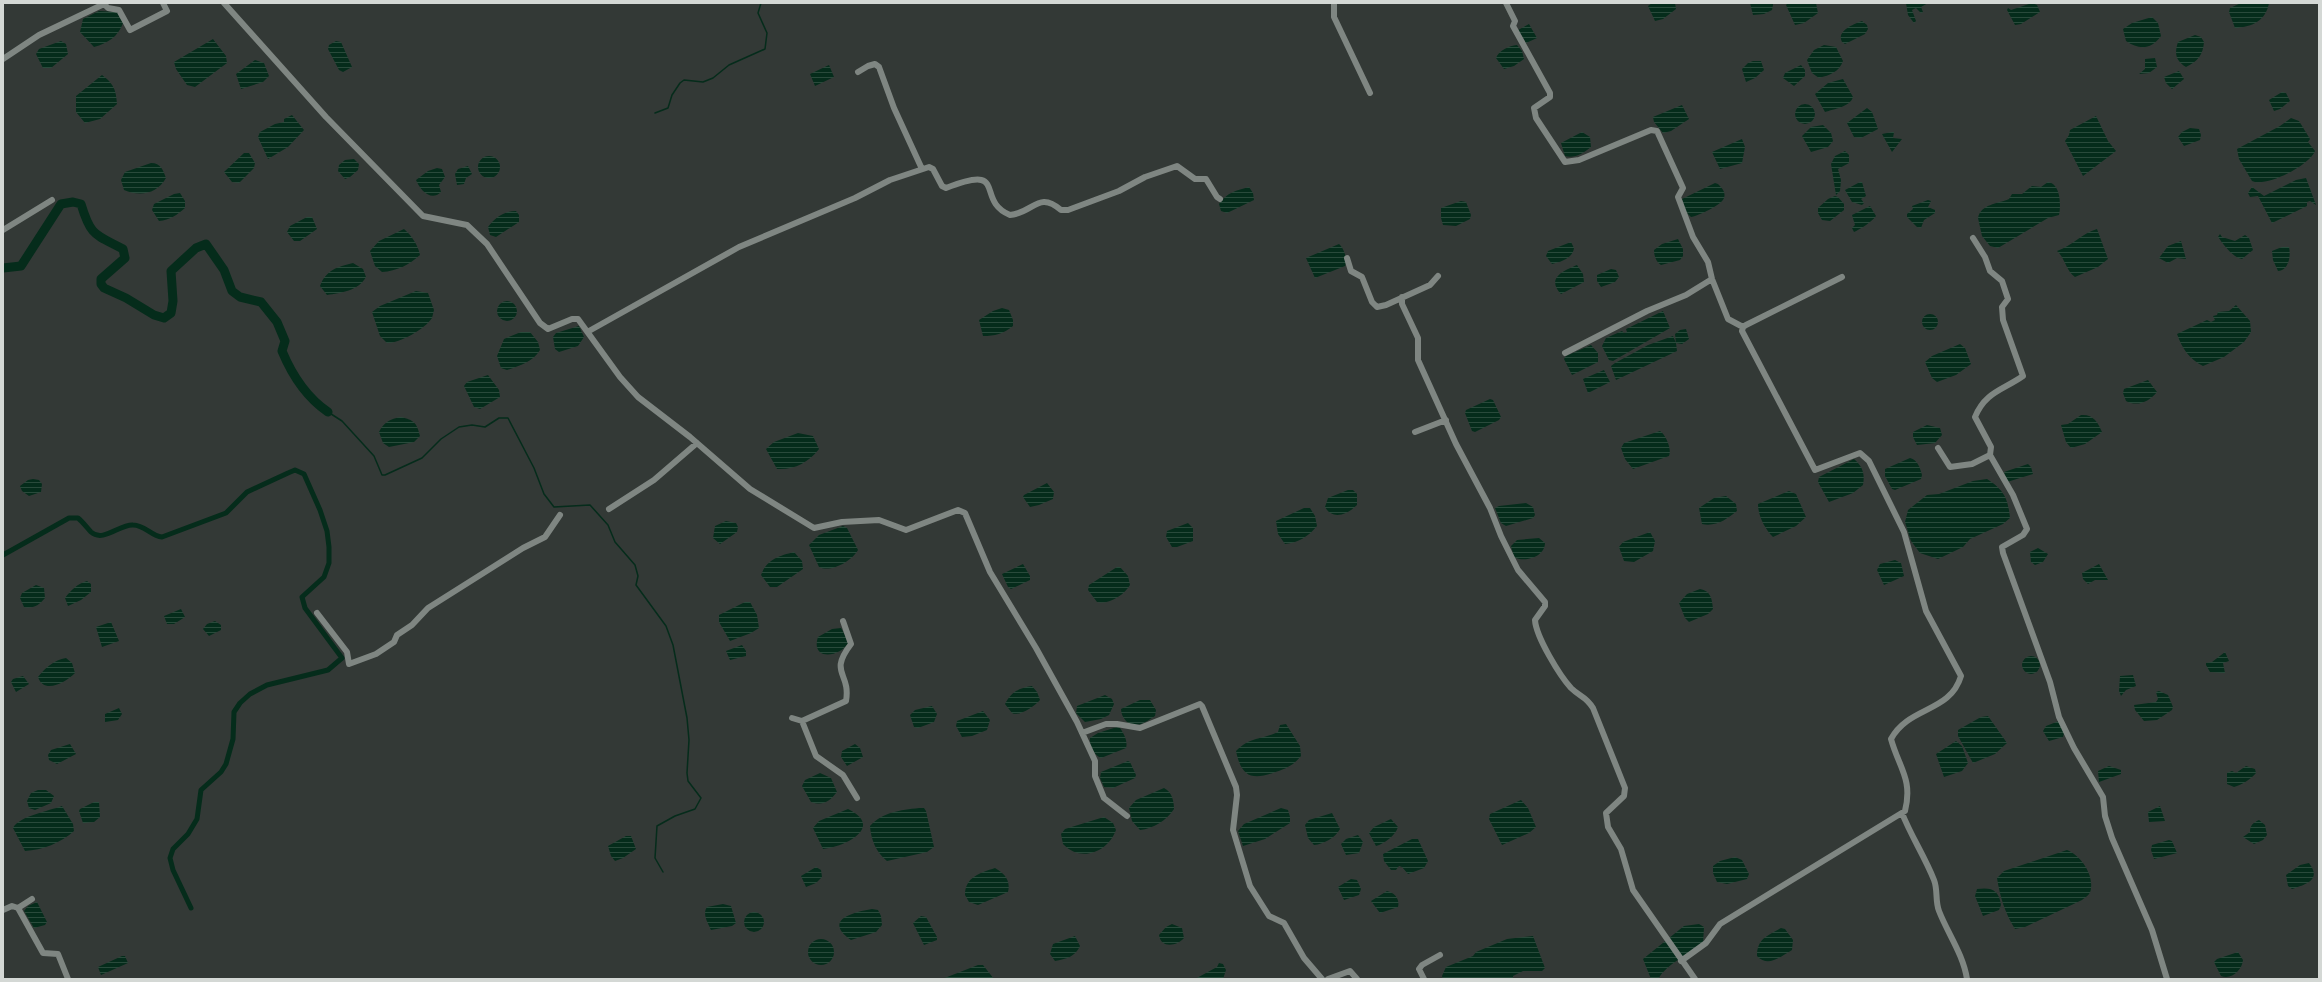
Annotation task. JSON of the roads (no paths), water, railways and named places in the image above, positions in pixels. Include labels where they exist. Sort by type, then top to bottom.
[{"type":"street","points":[[3,59],[39,35],[104,4],[108,8],[119,10],[130,30],[167,11],[163,3]]},
{"type":"street","points":[[224,3],[326,117],[423,216],[467,225],[487,244],[540,323],[548,329],[572,319],[578,319],[589,332],[620,377],[638,397],[697,443],[750,489],[814,528],[842,522],[879,520],[906,530],[958,510],[964,513],[990,572],[1036,648],[1082,734],[1095,761],[1095,776],[1104,798],[1127,816]]},
{"type":"street","points":[[1334,3],[1334,17],[1370,93]]},
{"type":"street","points":[[1506,3],[1515,21],[1513,26],[1550,93],[1550,97],[1534,108],[1536,118],[1564,162],[1580,160],[1651,130],[1656,131],[1683,188],[1678,197],[1693,237],[1708,262],[1712,279],[1728,319],[1743,328]]},
{"type":"street","points":[[858,72],[875,64],[878,68],[922,169]]},
{"type":"street","points":[[589,332],[739,247],[855,198],[890,180],[929,167],[933,169],[942,186],[946,188],[968,179],[979,178],[985,181],[999,208],[1010,215],[1043,201],[1050,201],[1061,210],[1068,210],[1119,192],[1155,172],[1177,166],[1195,180],[1206,179],[1217,197],[1220,199]]},
{"type":"street","points":[[3,230],[52,200]]},
{"type":"street","points":[[1973,238],[1985,257],[1990,271],[2002,281],[2008,299],[2002,307],[2003,320],[2023,376],[1990,395],[1980,404],[1975,417],[1990,448],[1990,455],[2013,496],[2027,529],[2023,536],[2002,548],[2003,553],[2050,682],[2059,717],[2074,748],[2103,797],[2105,816],[2112,838],[2152,930],[2167,979]]},
{"type":"street","points":[[1347,258],[1351,271],[1362,277],[1374,305],[1377,307],[1386,305],[1430,285],[1438,276]]},
{"type":"street","points":[[1743,328],[1842,277]]},
{"type":"street","points":[[1565,353],[1648,311],[1686,295],[1712,279]]},
{"type":"street","points":[[1402,297],[1402,304],[1418,338],[1418,360],[1468,468],[1490,508],[1501,536],[1518,570],[1545,602],[1545,606],[1535,623],[1551,658],[1563,678],[1573,690],[1588,700],[1602,728],[1625,788],[1624,796],[1606,813],[1608,827],[1621,849],[1633,890],[1695,979]]},
{"type":"street","points":[[1681,961],[1706,943],[1720,924],[1905,812],[1909,794],[1906,778],[1891,739],[1896,729],[1911,716],[1933,708],[1946,699],[1959,683],[1961,676],[1926,611],[1904,532],[1869,460],[1860,453],[1815,470],[1802,443],[1750,348],[1742,331],[1743,328]]},
{"type":"street","points":[[1415,432],[1446,420]]},
{"type":"street","points":[[609,509],[654,480],[697,443]]},
{"type":"street","points":[[1938,448],[1950,467],[1972,464],[1990,455]]},
{"type":"street","points":[[317,613],[346,652],[349,664],[363,659],[394,642],[397,635],[412,625],[428,608],[489,571],[523,548],[545,537],[560,515]]},
{"type":"street","points":[[792,718],[802,720],[846,700],[846,686],[839,662],[843,652],[851,644],[851,639],[843,621]]},
{"type":"street","points":[[1082,734],[1106,724],[1117,724],[1140,728],[1187,708],[1200,704],[1202,706],[1238,795],[1233,830],[1250,886],[1269,916],[1284,923],[1304,958],[1322,979]]},
{"type":"street","points":[[802,720],[816,756],[843,775],[857,798]]},
{"type":"street","points":[[1902,813],[1933,877],[1938,910],[1959,952],[1968,979]]},
{"type":"street","points":[[18,908],[32,899]]},
{"type":"street","points":[[3,910],[12,906],[18,908],[43,953],[58,954],[68,979]]},
{"type":"street","points":[[1424,979],[1420,969],[1422,965],[1440,955]]},
{"type":"street","points":[[1328,979],[1350,971],[1357,979]]},
{"type":"waterway","points":[[655,113],[668,108],[672,95],[680,83],[684,80],[703,82],[713,78],[729,65],[765,49],[767,33],[758,13],[761,3]]},
{"type":"waterway","points":[[3,268],[21,266],[61,204],[73,202],[81,204],[91,229],[100,237],[123,249],[125,258],[101,279],[101,284],[104,288],[126,298],[154,315],[164,318],[171,313],[173,301],[171,271],[196,248],[206,244],[224,270],[232,291],[240,297],[261,302],[277,322],[285,341],[282,351],[290,369],[300,385],[313,400],[328,412]]},
{"type":"waterway","points":[[328,412],[342,421],[374,456],[382,475],[422,458],[441,439],[459,427],[472,425],[485,427],[499,418],[508,418],[534,468],[544,494],[554,507],[590,505],[608,525],[615,542],[635,565],[638,576],[636,585],[666,626],[673,645],[687,718],[689,740],[688,781],[701,798],[695,809],[675,816],[657,826],[655,858],[663,872]]},
{"type":"waterway","points":[[3,555],[69,518],[78,518],[91,532],[96,535],[106,534],[128,525],[137,525],[155,535],[162,537],[226,513],[247,492],[288,473],[295,470],[304,474],[320,510],[327,531],[329,563],[324,577],[302,597],[305,608],[342,658],[328,670],[267,685],[250,694],[240,703],[234,712],[233,739],[226,764],[221,772],[201,790],[197,819],[188,834],[173,849],[170,858],[173,870],[191,908]]}]
